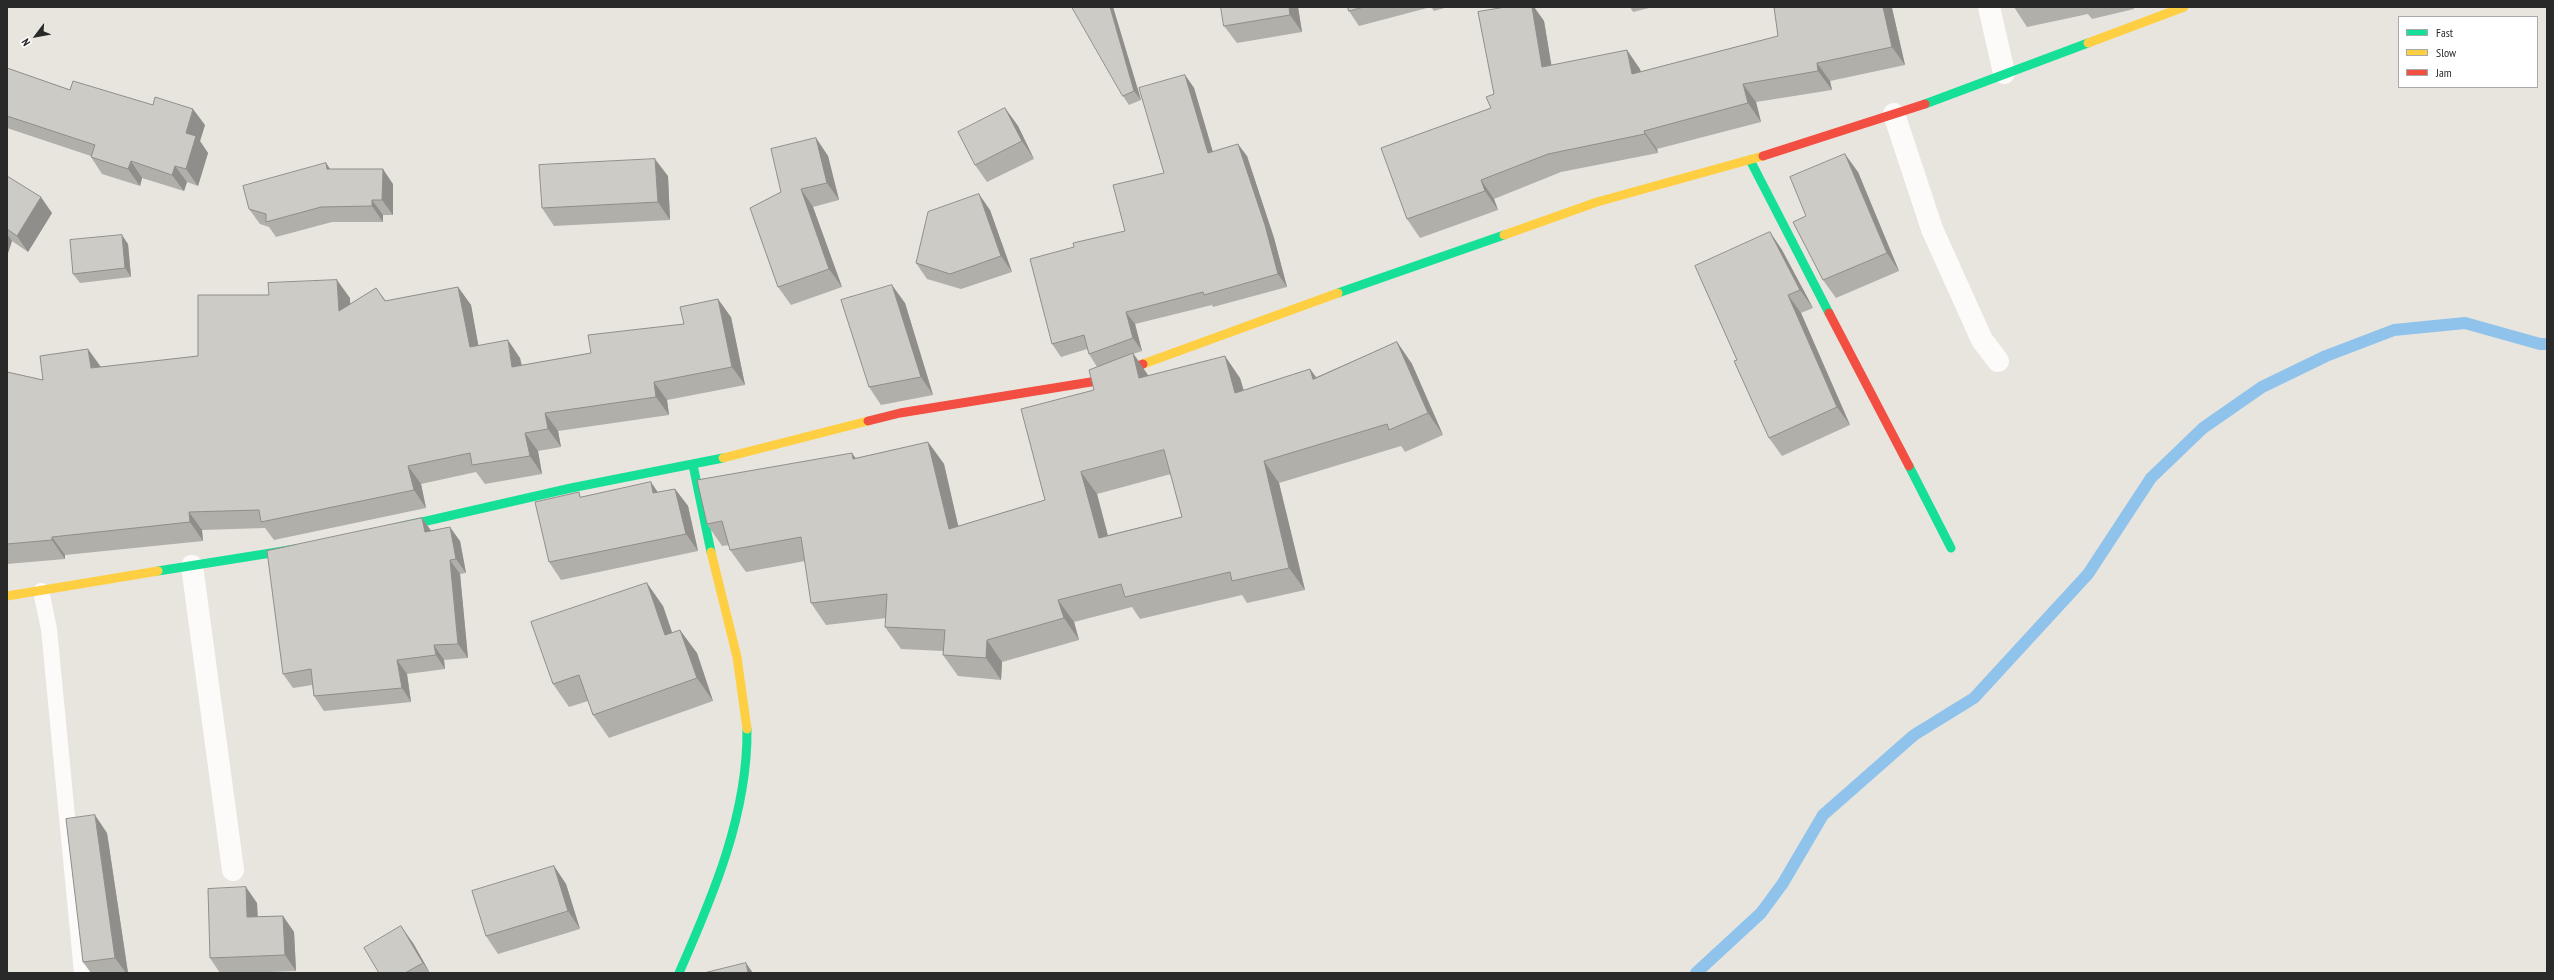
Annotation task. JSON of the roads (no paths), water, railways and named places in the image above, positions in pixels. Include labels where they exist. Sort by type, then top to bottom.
[{"type":"street","points":[[1989,7],[2004,73]]},
{"type":"street","points":[[388,529],[571,488],[693,465],[900,413],[1097,381],[1223,332],[1597,202],[1750,160],[1941,99],[2004,73],[2184,7]]},
{"type":"street","points":[[1894,114],[1932,229],[1982,340],[1998,361]]},
{"type":"street","points":[[1750,160],[1951,548]]},
{"type":"street","points":[[679,973],[725,854],[745,786],[747,723],[726,608],[700,512],[693,465]]},
{"type":"street","points":[[7,596],[305,548]]},
{"type":"street","points":[[192,566],[233,870]]},
{"type":"lane","points":[[41,591],[49,629],[82,973]]},
{"type":"waterway","points":[[1696,973],[1761,913],[1783,883],[1823,815],[1914,735],[1974,698],[2088,574],[2151,478],[2203,428],[2262,387],[2326,356],[2394,330],[2465,323],[2540,344],[2547,344]]}]
